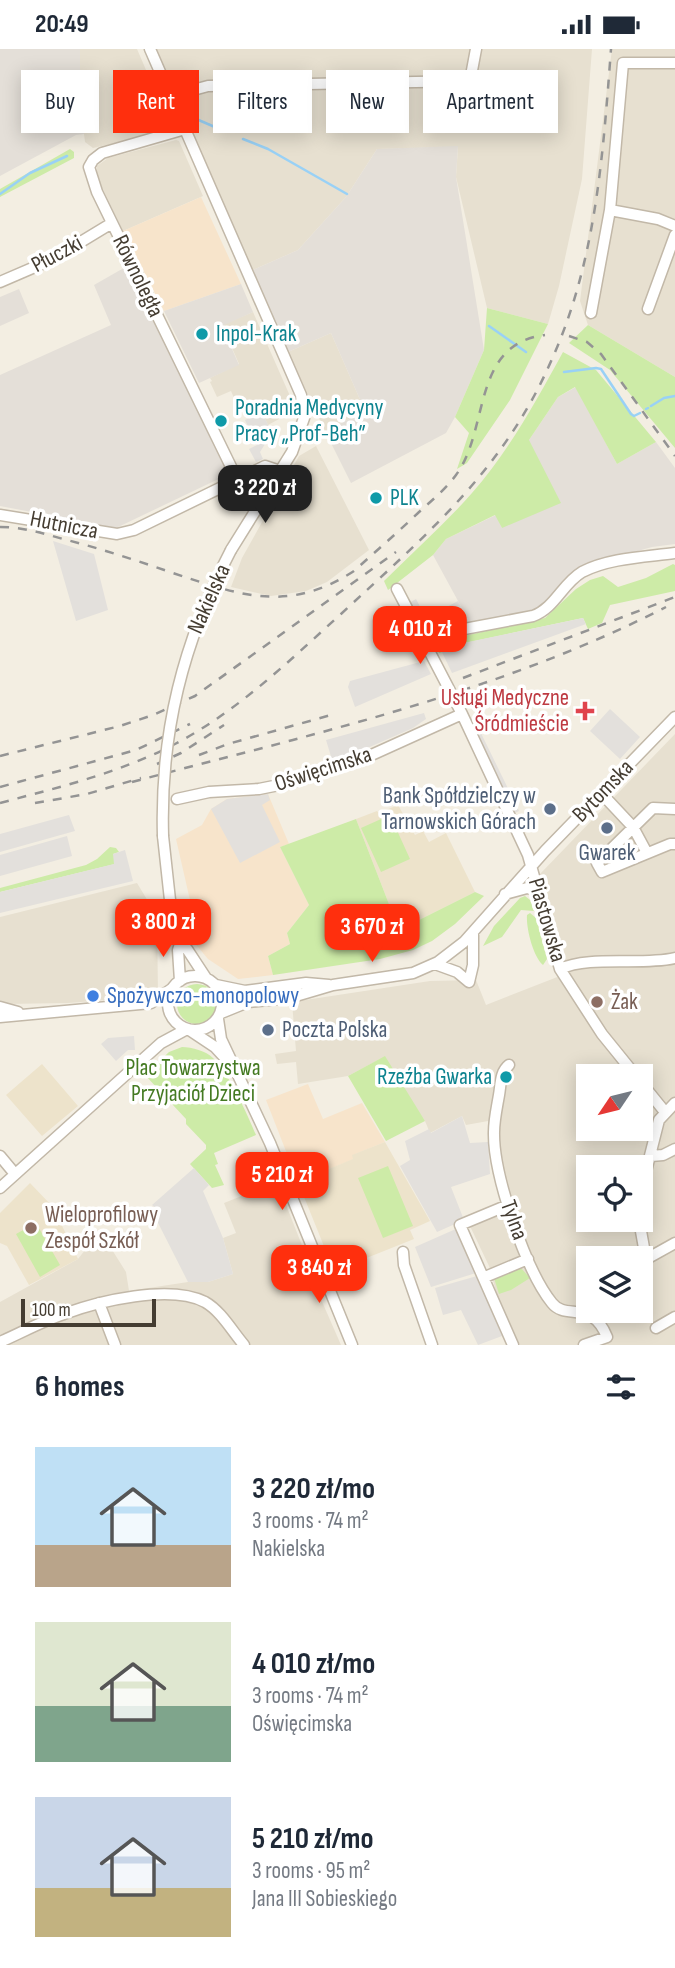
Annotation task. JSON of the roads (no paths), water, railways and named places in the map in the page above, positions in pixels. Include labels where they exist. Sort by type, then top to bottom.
[{"type":"street","name":"Nakielska","points":[[150,49],[159,70]]},
{"type":"street","points":[[199,88],[208,86],[470,81],[476,49]]},
{"type":"street","points":[[590,313],[610,210],[623,64],[675,64]]},
{"type":"street","name":"Równoległa","points":[[171,133],[102,153],[89,167],[112,223],[237,479]]},
{"type":"street","name":"Nakielska","points":[[176,985],[180,944],[170,900],[163,836],[164,771],[181,674],[201,615],[232,551],[292,452],[304,414],[301,395],[187,133]]},
{"type":"street","points":[[610,210],[658,219],[675,226]]},
{"type":"street","name":"Płuczki","points":[[0,282],[51,260],[112,223]]},
{"type":"street","points":[[648,309],[675,235]]},
{"type":"street","name":"Hutnicza","points":[[0,515],[117,534],[134,530],[265,466],[280,471]]},
{"type":"street","points":[[422,637],[533,616],[545,611],[581,573],[602,564],[675,553]]},
{"type":"street","points":[[397,589],[462,714],[531,865]]},
{"type":"street","name":"Oświęcimska","points":[[177,799],[209,792],[259,789],[289,783],[367,757],[462,714]]},
{"type":"street","name":"Bytomska","points":[[435,964],[473,932],[531,865],[675,717]]},
{"type":"street","points":[[602,794],[634,827],[647,853]]},
{"type":"street","points":[[674,813],[653,808],[597,863],[602,872],[675,844]]},
{"type":"street","name":"Piastowska","points":[[531,865],[560,969],[602,1034],[626,1064]]},
{"type":"street","points":[[505,894],[527,888],[538,889]]},
{"type":"street","points":[[161,1042],[187,1029],[204,1028],[220,1016],[248,1002],[287,999],[333,985],[407,974],[435,964],[457,972],[469,982],[474,953],[473,932]]},
{"type":"street","name":"Nakielska","points":[[180,944],[187,949],[206,978]]},
{"type":"street","points":[[560,969],[575,964],[675,958]]},
{"type":"street","points":[[0,1017],[151,1003],[188,977],[206,978],[215,985],[222,998],[221,1039],[270,1143],[352,1345]]},
{"type":"street","points":[[215,985],[246,991],[306,983],[333,985]]},
{"type":"street","points":[[0,1188],[161,1042],[171,1027],[168,1005],[176,985]]},
{"type":"street","points":[[151,1003],[215,1047],[232,1065]]},
{"type":"street","points":[[0,1007],[22,1014]]},
{"type":"street","name":"Tylna","points":[[509,1065],[504,1069],[494,1131],[497,1168],[528,1259],[555,1307],[591,1316],[602,1325],[607,1337],[584,1345]]},
{"type":"street","points":[[653,1097],[665,1111]]},
{"type":"street","points":[[651,1155],[659,1120],[675,1103]]},
{"type":"street","points":[[653,1156],[663,1155],[675,1149]]},
{"type":"street","points":[[0,1156],[15,1174]]},
{"type":"street","points":[[508,1205],[460,1225],[513,1345]]},
{"type":"street","points":[[653,1255],[675,1243]]},
{"type":"street","points":[[403,1252],[404,1265],[432,1345]]},
{"type":"street","points":[[485,1277],[528,1259]]},
{"type":"street","points":[[0,1342],[62,1314],[99,1303],[150,1295],[184,1294],[214,1309],[244,1345]]},
{"type":"street","points":[[99,1303],[115,1345]]},
{"type":"street","points":[[656,1328],[675,1317]]},
{"type":"waterway","points":[[199,120],[213,126]]},
{"type":"waterway","points":[[243,139],[268,149],[347,194]]},
{"type":"waterway","points":[[0,194],[30,173],[67,156]]},
{"type":"waterway","points":[[489,326],[526,352]]},
{"type":"waterway","points":[[564,372],[601,369],[631,414],[634,416],[640,413]]},
{"type":"waterway","points":[[651,406],[664,398],[675,396]]},
{"type":"railway","points":[[0,803],[132,763],[175,744],[220,716],[282,667],[404,556],[461,498],[487,467],[533,399],[567,322],[579,284],[595,207],[611,49]]},
{"type":"railway","points":[[0,527],[32,531],[117,554],[241,593],[263,596],[307,593],[354,571],[447,486],[467,456],[493,371],[505,354],[521,342],[545,335]]},
{"type":"railway","points":[[569,336],[587,342],[601,354],[675,456]]},
{"type":"railway","points":[[0,756],[120,726],[195,696],[396,552]]},
{"type":"railway","points":[[463,678],[675,597]]},
{"type":"railway","points":[[132,782],[336,728],[471,688],[537,664],[666,607]]},
{"type":"railway","points":[[199,755],[228,744],[331,715]]},
{"type":"railway","points":[[0,787],[136,750],[190,724]]},
{"type":"railway","points":[[157,764],[181,753],[224,725]]},
{"type":"railway","points":[[35,803],[87,794],[141,778]]},
{"type":"place","name":"Inpol-Krak","points":[[202,334]]},
{"type":"place","name":"Poradnia Medycyny Pracy „Prof-Beh”","points":[[221,421]]},
{"type":"place","name":"PLK","points":[[376,498]]},
{"type":"place","name":"Usługi Medyczne Śródmieście","points":[[585,711]]},
{"type":"place","name":"Bank Spółdzielczy w Tarnowskich Górach","points":[[550,809]]},
{"type":"place","name":"Gwarek","points":[[607,828]]},
{"type":"place","name":"Spożywczo-monopolowy","points":[[93,996]]},
{"type":"place","name":"Żak","points":[[597,1002]]},
{"type":"place","name":"Poczta Polska","points":[[268,1030]]},
{"type":"place","name":"Rzeźba Gwarka","points":[[506,1077]]},
{"type":"place","name":"Wieloprofilowy Zespół Szkół","points":[[31,1228]]},
{"type":"park label","name":"Plac Towarzystwa Przyjaciół Dzieci","points":[[193,1081]]}]
